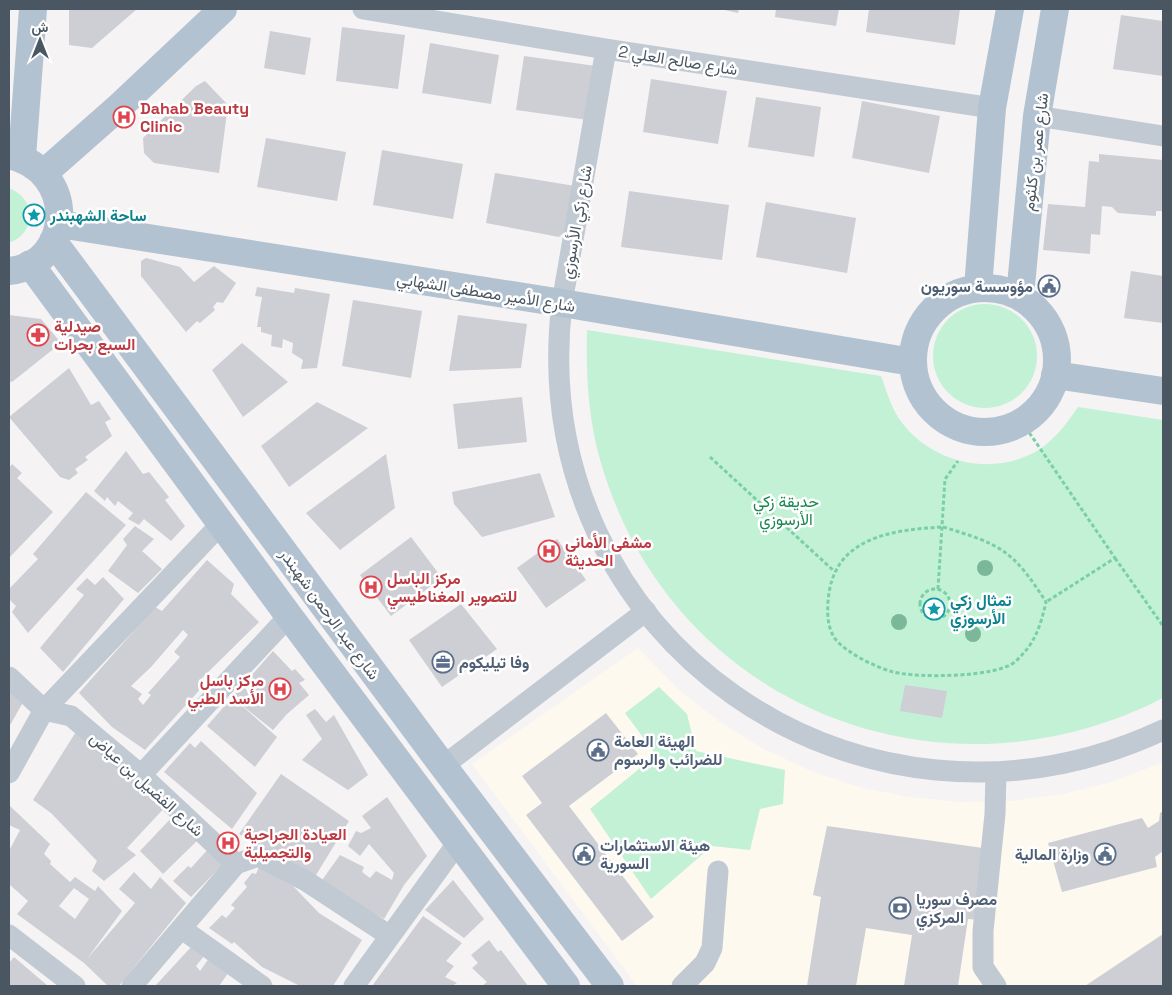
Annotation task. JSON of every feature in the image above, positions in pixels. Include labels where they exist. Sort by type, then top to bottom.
[{"type":"main road","points":[[19,267],[43,254],[56,233],[59,206],[54,188],[44,173],[15,156],[33,9]]},
{"type":"main road","points":[[44,173],[120,106],[222,9]]},
{"type":"main road","points":[[978,288],[992,108],[1010,9]]},
{"type":"main road","name":"شارع عمر بن كلثوم","points":[[1020,296],[1037,116],[1056,9]]},
{"type":"main road","name":"شارع الأمير مصطفى الشهابي","points":[[56,233],[562,303],[912,362]]},
{"type":"main road","name":"شارع عبد الرحمن شهبندر","points":[[56,233],[443,766],[610,986]]},
{"type":"main road","name":"شارع عبد الرحمن شهبندر","points":[[19,267],[221,524],[566,986]]},
{"type":"main road","points":[[978,288],[999,289],[1020,296],[1038,311],[1051,330],[1057,352],[1056,376],[1049,394],[1037,410],[1022,422],[1002,430],[981,432],[960,428],[941,417],[926,402],[916,383],[912,362],[915,340],[924,320],[938,304],[957,293],[978,288]]},
{"type":"main road","points":[[1056,376],[1163,391]]},
{"type":"street","name":"شارع صالح العلي 2","points":[[363,9],[606,49],[992,108]]},
{"type":"street","name":"شارع زكي الأرسوزي","points":[[606,49],[562,303],[559,329],[558,376],[563,424],[574,470],[590,515],[610,558],[646,611],[666,635],[700,669],[738,698],[778,723],[822,744],[867,758],[914,768],[961,773],[996,772],[1056,766],[1103,754],[1163,730]]},
{"type":"street","points":[[1037,116],[1163,136]]},
{"type":"street","points":[[9,773],[44,710],[221,524]]},
{"type":"street","points":[[443,766],[646,611]]},
{"type":"street","points":[[140,775],[289,616]]},
{"type":"street","points":[[9,677],[44,710]]},
{"type":"street","name":"شارع الفضيل بن عياض","points":[[44,710],[71,716],[140,775],[236,864]]},
{"type":"street","points":[[996,772],[995,814],[983,931],[983,967],[996,986]]},
{"type":"street","points":[[354,986],[459,841]]},
{"type":"street","points":[[132,986],[236,864],[258,856],[306,881],[390,936]]},
{"type":"street","points":[[682,986],[706,963],[712,948],[718,871]]},
{"type":"street","points":[[182,929],[262,986]]},
{"type":"street","points":[[9,935],[75,986]]},
{"type":"path","points":[[1022,422],[1163,626]]},
{"type":"path","points":[[710,457],[834,571]]},
{"type":"path","points":[[938,589],[945,479],[958,461]]},
{"type":"path","points":[[943,527],[987,540],[1011,555],[1030,578],[1046,602],[1040,631],[1014,663],[975,675],[944,676],[894,672],[856,656],[838,644],[830,631],[828,606],[834,571],[847,552],[871,540],[897,531],[943,527]]},
{"type":"path","points":[[1046,602],[1115,558]]},
{"type":"path","points":[[938,589],[948,595],[950,604],[943,617],[933,619],[921,610],[920,600],[925,592],[938,589]]},
{"type":"shaded area","points":[[638,648],[680,691],[720,722],[764,749],[811,771],[859,787],[909,797],[960,802],[1011,801],[1062,794],[1112,782],[1163,762],[1163,986],[637,986],[472,764]]},
{"type":"green space","points":[[9,188],[24,199],[30,216],[25,232],[9,243]]},
{"type":"green space","points":[[985,304],[1005,308],[1014,312],[1022,319],[1029,327],[1033,336],[1037,356],[1033,376],[1029,385],[1022,393],[1014,400],[1005,404],[985,408],[965,404],[956,400],[948,393],[941,385],[937,376],[933,356],[937,336],[941,327],[948,319],[956,312],[965,308]]},
{"type":"green space","name":"حديقة زكي الأرسوزي","points":[[587,330],[881,376],[896,413],[916,438],[932,449],[949,457],[967,462],[1005,463],[1023,458],[1040,449],[1051,440],[1078,407],[1163,420],[1163,698],[1078,731],[992,744],[906,738],[825,715],[751,675],[688,619],[636,548],[601,463],[593,430],[587,364]]},
{"type":"green space","points":[[659,687],[687,714],[696,751],[785,770],[783,804],[760,809],[750,850],[712,846],[651,899],[590,809],[656,755],[625,713]]},
{"type":"building","points":[[69,9],[137,9],[92,48],[69,45]]},
{"type":"building","points":[[720,9],[739,9],[738,13]]},
{"type":"building","points":[[776,9],[839,9],[836,26],[775,17]]},
{"type":"building","points":[[869,9],[960,9],[955,45],[866,32]]},
{"type":"building","points":[[1121,15],[1163,21],[1163,76],[1113,69]]},
{"type":"building","points":[[342,27],[405,35],[398,89],[336,81]]},
{"type":"building","points":[[270,31],[311,38],[305,75],[264,68]]},
{"type":"building","points":[[430,43],[499,55],[491,104],[422,93]]},
{"type":"building","points":[[524,56],[596,66],[588,120],[516,110]]},
{"type":"building","points":[[651,79],[727,91],[718,144],[643,132]]},
{"type":"building","points":[[205,81],[228,105],[219,173],[154,163],[144,153],[143,138],[196,86]]},
{"type":"building","points":[[756,97],[821,107],[814,157],[748,147]]},
{"type":"building","points":[[862,101],[940,116],[929,173],[852,158]]},
{"type":"building","points":[[266,138],[346,152],[337,201],[257,187]]},
{"type":"building","points":[[382,150],[463,164],[453,219],[373,205]]},
{"type":"building","points":[[1099,154],[1163,160],[1163,211],[1156,211],[1156,216],[1118,213],[1112,207],[1102,206],[1100,235],[1091,234],[1090,254],[1043,250],[1048,204],[1085,207],[1089,161],[1099,162]]},
{"type":"building","points":[[495,173],[575,186],[568,229],[559,237],[486,223]]},
{"type":"building","points":[[629,191],[729,205],[722,260],[621,247]]},
{"type":"building","points":[[766,202],[856,218],[847,273],[756,257]]},
{"type":"building","points":[[146,258],[180,267],[194,282],[214,266],[236,283],[223,303],[217,302],[213,307],[215,310],[200,323],[197,321],[186,332],[141,276],[141,261]]},
{"type":"building","points":[[1131,271],[1163,276],[1163,323],[1124,318]]},
{"type":"building","points":[[257,287],[294,293],[295,288],[330,294],[317,368],[301,369],[303,360],[292,353],[293,343],[283,339],[282,348],[271,346],[272,335],[261,332],[261,327],[257,327],[262,297],[255,296]]},
{"type":"building","points":[[353,300],[422,311],[411,378],[342,366]]},
{"type":"building","points":[[9,315],[41,319],[61,343],[12,382],[9,381]]},
{"type":"building","points":[[458,315],[527,324],[521,368],[449,371]]},
{"type":"building","points":[[242,343],[288,382],[243,417],[212,370]]},
{"type":"building","points":[[69,368],[91,405],[99,401],[111,419],[105,422],[112,436],[85,457],[88,460],[75,469],[78,473],[69,480],[60,477],[9,417]]},
{"type":"building","points":[[522,397],[527,442],[458,449],[453,404]]},
{"type":"building","points":[[317,402],[368,428],[289,487],[261,446]]},
{"type":"building","points":[[126,451],[143,474],[149,472],[169,497],[165,500],[185,526],[171,541],[144,519],[139,525],[128,519],[133,513],[118,501],[115,506],[107,497],[105,501],[94,491]]},
{"type":"building","points":[[386,454],[395,508],[340,550],[306,513]]},
{"type":"building","points":[[12,464],[22,473],[17,478],[53,512],[9,558],[9,468]]},
{"type":"building","points":[[540,473],[555,517],[482,537],[454,504],[452,492]]},
{"type":"building","points":[[86,492],[126,525],[28,633],[12,612],[16,606],[9,599],[9,589],[38,559],[33,554]]},
{"type":"building","points":[[135,526],[154,539],[142,551],[162,569],[138,593],[108,571],[127,545],[123,539]]},
{"type":"building","points":[[411,537],[442,578],[391,616],[360,575]]},
{"type":"building","points":[[557,539],[586,580],[546,608],[517,568]]},
{"type":"building","points":[[207,560],[234,584],[231,594],[259,622],[201,679],[205,684],[145,750],[112,727],[79,693],[155,607],[162,611]],"holes":[[[183,630],[188,635],[174,652],[180,657],[148,693],[151,695],[143,705],[138,699],[142,694],[131,686],[151,667]]]},
{"type":"building","points":[[103,577],[124,599],[63,672],[40,648],[84,595],[76,589],[87,578],[95,585]]},
{"type":"building","points":[[461,604],[497,649],[442,687],[409,640]]},
{"type":"building","points":[[273,651],[292,671],[295,669],[305,680],[299,683],[309,695],[287,714],[273,730],[239,703],[277,737],[255,767],[207,726]]},
{"type":"building","points":[[9,680],[26,697],[9,727]]},
{"type":"building","points":[[905,685],[947,691],[942,718],[900,711]]},
{"type":"building","points":[[315,709],[326,722],[334,715],[368,775],[348,790],[302,760],[322,739],[306,715]]},
{"type":"building","points":[[606,713],[638,754],[569,806],[654,917],[622,941],[526,815],[542,803],[522,776]]},
{"type":"building","points":[[79,727],[169,803],[127,848],[136,855],[104,881],[92,871],[97,861],[51,813],[33,800]]},
{"type":"building","points":[[201,741],[257,793],[232,829],[164,772],[190,743],[195,748]]},
{"type":"building","points":[[281,774],[349,821],[313,880],[239,834]]},
{"type":"building","points":[[387,797],[427,856],[404,885],[384,919],[320,883],[340,855],[364,867],[362,872],[370,878],[376,871],[392,880],[394,873],[369,844],[360,856],[348,846],[356,831],[361,833],[371,828],[362,816]]},
{"type":"building","points":[[10,806],[50,844],[44,854],[51,861],[50,864],[70,882],[75,877],[95,891],[98,886],[122,911],[87,959],[135,903],[119,889],[134,872],[151,889],[160,877],[186,903],[119,986],[108,986],[84,963],[17,914],[28,901],[9,884],[9,851],[20,830],[9,825]],"holes":[[[74,888],[89,899],[75,919],[59,906]]]},
{"type":"building","name":"وزارة المالية","points":[[1163,811],[1163,851],[1155,857],[1157,867],[1062,892],[1048,843],[1142,818],[1148,828],[1159,821],[1160,813]]},
{"type":"building","points":[[174,815],[201,837],[163,874],[140,851]]},
{"type":"building","name":"مصرف سوريا المركزي","points":[[827,826],[990,849],[980,920],[968,919],[958,986],[904,986],[912,935],[866,928],[856,986],[807,986],[821,897],[813,895]]},
{"type":"building","points":[[210,847],[226,861],[191,897],[173,881],[188,866],[191,868]]},
{"type":"building","points":[[259,867],[293,886],[319,913],[362,940],[333,986],[300,986],[262,967],[234,942],[232,944],[209,928],[222,915],[226,918],[235,908],[231,905],[247,887],[244,883],[252,873],[256,874]]},
{"type":"building","points":[[453,880],[484,919],[464,938],[425,910]]},
{"type":"building","points":[[423,916],[462,943],[446,961],[454,966],[445,977],[457,983],[452,986],[372,986]]},
{"type":"building","points":[[1163,934],[1163,986],[1085,986]]},
{"type":"building","points":[[489,940],[498,952],[501,950],[528,986],[482,986],[487,982],[472,968],[478,963],[471,955]]},
{"type":"building","points":[[192,946],[204,956],[196,966],[200,971],[212,954],[229,972],[219,986],[155,986]]},
{"type":"building","points":[[14,957],[48,986],[9,986],[9,963]]},
{"type":"place","name":"Dahab Beauty Clinic","points":[[124,117]]},
{"type":"place","name":"ساحة الشهبندر","points":[[34,215]]},
{"type":"place","name":"مؤوسسة سوريون","points":[[1049,286]]},
{"type":"place","name":"صيدلية السبع بحرات","points":[[38,335]]},
{"type":"place","name":"مشفى الأماني الحديثة","points":[[549,551]]},
{"type":"place","name":"مركز الباسل للتصوير المغناطيسي","points":[[371,587]]},
{"type":"place","name":"تمثال زكي الأرسوزي","points":[[934,609]]},
{"type":"place","name":"وفا تيليكوم","points":[[443,662]]},
{"type":"place","name":"مركز باسل الأسد الطبي","points":[[280,689]]},
{"type":"place","name":"الهيئة العامة للضرائب والرسوم","points":[[598,750]]},
{"type":"place","name":"العيادة الجراحية والتجميلية","points":[[228,843]]},
{"type":"place","name":"هيئة الاستثمارات السورية","points":[[584,854]]},
{"type":"place","name":"وزارة المالية","points":[[1105,854]]},
{"type":"place","name":"مصرف سوريا المركزي","points":[[900,908]]}]
